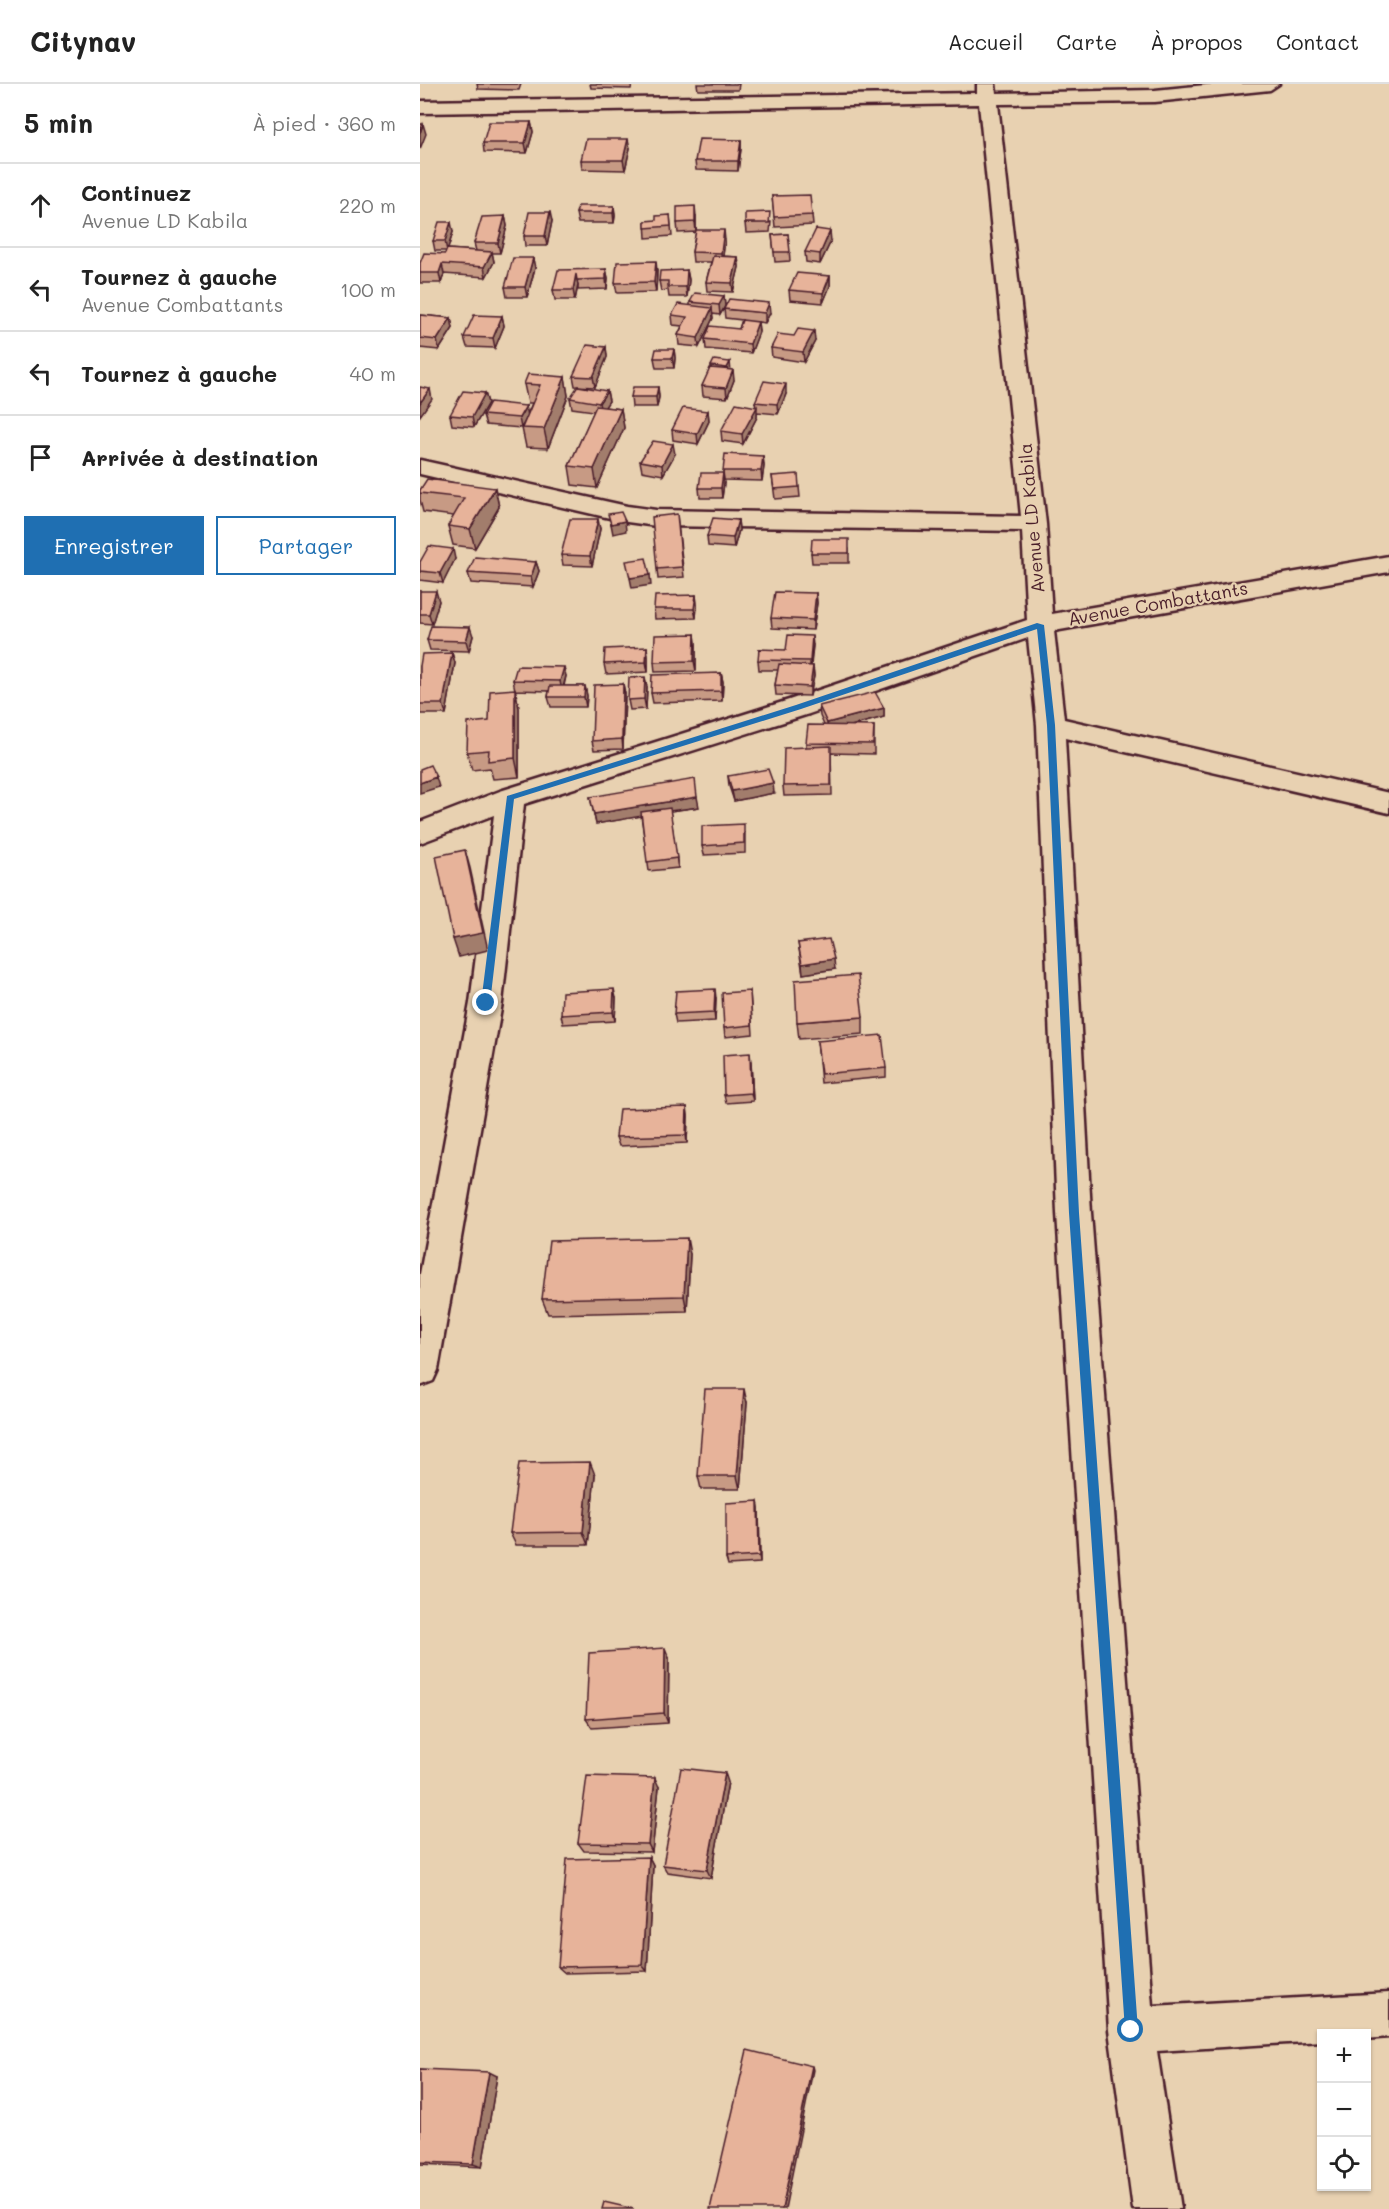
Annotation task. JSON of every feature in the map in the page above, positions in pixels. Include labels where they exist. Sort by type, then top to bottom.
[{"type":"street","points":[[420,107],[987,91],[1155,96],[1270,84]]},
{"type":"street","name":"Avenue LD Kabila","points":[[987,91],[1034,524],[1040,625],[1051,725],[1074,1213],[1131,2030],[1156,2209]]},
{"type":"street","points":[[420,467],[627,514],[656,518],[1034,524]]},
{"type":"street","name":"Avenue Combattants","points":[[420,833],[510,798],[799,707],[1040,625],[1389,564]]},
{"type":"street","points":[[1051,725],[1389,803]]},
{"type":"street","points":[[420,1370],[486,1003],[510,798]]},
{"type":"street","points":[[1131,2030],[1389,2015]]},
{"type":"building","points":[[489,122],[531,122],[525,143],[483,143]]},
{"type":"building","points":[[586,139],[628,139],[623,160],[581,160]]},
{"type":"building","points":[[699,139],[741,140],[738,161],[695,161]]},
{"type":"building","points":[[810,195],[812,215],[774,217],[772,196]]},
{"type":"building","points":[[578,206],[614,206],[613,213],[576,213]]},
{"type":"building","points":[[695,206],[695,222],[677,223],[677,207]]},
{"type":"building","points":[[529,212],[550,212],[545,236],[524,236]]},
{"type":"building","points":[[770,212],[769,223],[745,223],[745,213]]},
{"type":"building","points":[[670,215],[671,226],[645,228],[645,221],[656,220],[656,216]]},
{"type":"building","points":[[505,216],[498,243],[474,243],[482,217]]},
{"type":"building","points":[[439,222],[451,222],[445,241],[433,241]]},
{"type":"building","points":[[816,229],[830,231],[820,254],[805,252]]},
{"type":"building","points":[[696,230],[724,230],[721,253],[692,252]]},
{"type":"building","points":[[788,234],[790,252],[774,252],[772,235]]},
{"type":"building","points":[[447,249],[492,252],[484,267],[442,264],[439,273],[420,273],[420,263],[424,253],[445,254]]},
{"type":"building","points":[[713,256],[738,257],[732,283],[706,282]]},
{"type":"building","points":[[513,258],[533,258],[525,287],[505,287]]},
{"type":"building","points":[[656,261],[654,282],[615,283],[617,262]]},
{"type":"building","points":[[606,269],[606,279],[577,280],[576,274],[573,290],[553,290],[558,270]]},
{"type":"building","points":[[687,270],[686,287],[668,287],[668,281],[659,281],[660,271]]},
{"type":"building","points":[[797,273],[830,276],[823,293],[789,290]]},
{"type":"building","points":[[695,293],[724,296],[719,305],[690,302]]},
{"type":"building","points":[[729,299],[769,303],[765,313],[724,309]]},
{"type":"building","points":[[678,304],[712,308],[698,338],[678,335],[687,317],[672,315]]},
{"type":"building","points":[[420,315],[451,318],[437,340],[420,338]]},
{"type":"building","points":[[474,315],[502,316],[493,338],[464,337]]},
{"type":"building","points":[[742,320],[758,322],[750,344],[705,339],[710,326],[739,329]]},
{"type":"building","points":[[798,329],[814,331],[803,352],[771,348],[778,334],[794,336]]},
{"type":"building","points":[[587,345],[606,347],[593,377],[573,376]]},
{"type":"building","points":[[656,349],[674,349],[672,358],[654,358]]},
{"type":"building","points":[[714,360],[730,362],[727,368],[711,366]]},
{"type":"building","points":[[710,368],[733,370],[726,388],[702,386]]},
{"type":"building","points":[[528,374],[565,377],[544,429],[522,428],[540,385],[524,384]]},
{"type":"building","points":[[764,381],[786,384],[777,404],[755,402]]},
{"type":"building","points":[[578,386],[607,391],[599,403],[570,398]]},
{"type":"building","points":[[420,387],[430,389],[420,403]]},
{"type":"building","points":[[633,387],[658,387],[656,397],[631,397]]},
{"type":"building","points":[[463,391],[485,393],[472,417],[450,415]]},
{"type":"building","points":[[490,402],[526,406],[519,418],[483,415]]},
{"type":"building","points":[[736,403],[757,407],[742,434],[721,431]]},
{"type":"building","points":[[596,406],[621,409],[594,469],[569,466]]},
{"type":"building","points":[[683,408],[708,411],[697,434],[672,430]]},
{"type":"building","points":[[653,441],[673,444],[662,465],[640,461]]},
{"type":"building","points":[[725,454],[763,456],[761,471],[723,471]]},
{"type":"building","points":[[701,473],[723,473],[721,488],[699,488]]},
{"type":"building","points":[[798,474],[799,487],[774,489],[772,476]]},
{"type":"building","points":[[427,479],[495,488],[470,529],[448,526],[464,498],[420,493]]},
{"type":"building","points":[[621,512],[625,521],[611,524],[608,514]]},
{"type":"building","points":[[677,514],[682,567],[657,569],[652,517]]},
{"type":"building","points":[[713,518],[738,520],[733,538],[707,536]]},
{"type":"building","points":[[570,519],[598,519],[590,556],[561,555]]},
{"type":"building","points":[[812,539],[849,539],[849,553],[811,553]]},
{"type":"building","points":[[429,546],[453,549],[440,573],[420,571],[420,562]]},
{"type":"building","points":[[475,557],[536,562],[531,577],[468,573]]},
{"type":"building","points":[[646,558],[650,575],[630,578],[626,561]]},
{"type":"building","points":[[420,591],[436,591],[429,614],[420,614]]},
{"type":"building","points":[[775,592],[816,593],[813,620],[771,618]]},
{"type":"building","points":[[696,595],[694,609],[654,609],[655,596]]},
{"type":"building","points":[[431,626],[470,627],[466,641],[427,640]]},
{"type":"building","points":[[695,634],[694,661],[654,662],[655,635]]},
{"type":"building","points":[[788,635],[812,636],[810,661],[758,660],[759,649],[786,650]]},
{"type":"building","points":[[647,647],[646,662],[604,664],[605,649]]},
{"type":"building","points":[[452,653],[443,704],[420,704],[422,654]]},
{"type":"building","points":[[779,664],[813,666],[810,687],[775,685]]},
{"type":"building","points":[[517,666],[564,667],[560,681],[513,680]]},
{"type":"building","points":[[721,673],[721,691],[651,693],[652,675]]},
{"type":"building","points":[[645,677],[644,699],[628,700],[629,678]]},
{"type":"building","points":[[623,684],[622,739],[592,741],[594,685]]},
{"type":"building","points":[[550,686],[585,686],[584,697],[548,697]]},
{"type":"building","points":[[515,689],[515,758],[488,761],[489,750],[467,752],[468,723],[489,721],[490,691]]},
{"type":"building","points":[[875,692],[884,708],[827,723],[819,706]]},
{"type":"building","points":[[808,725],[874,726],[873,744],[806,743]]},
{"type":"building","points":[[831,746],[831,785],[783,786],[784,748]]},
{"type":"building","points":[[430,765],[436,777],[420,783],[420,769]]},
{"type":"building","points":[[768,769],[773,783],[732,791],[728,776]]},
{"type":"building","points":[[695,779],[697,797],[594,814],[590,797]]},
{"type":"building","points":[[670,808],[677,858],[647,862],[641,812]]},
{"type":"building","points":[[744,824],[744,843],[702,846],[702,826]]},
{"type":"building","points":[[465,850],[483,933],[453,939],[436,856]]},
{"type":"building","points":[[829,939],[834,959],[802,964],[798,943]]},
{"type":"building","points":[[858,975],[863,1017],[797,1022],[795,980]]},
{"type":"building","points":[[614,989],[613,1012],[561,1015],[562,992]]},
{"type":"building","points":[[715,989],[714,1012],[674,1014],[676,991]]},
{"type":"building","points":[[750,991],[752,1025],[724,1028],[722,993]]},
{"type":"building","points":[[882,1035],[886,1068],[821,1074],[817,1041]]},
{"type":"building","points":[[750,1053],[751,1093],[724,1095],[723,1055]]},
{"type":"building","points":[[687,1107],[686,1135],[616,1137],[619,1109]]},
{"type":"building","points":[[687,1238],[684,1296],[542,1299],[549,1241]]},
{"type":"building","points":[[705,1389],[744,1389],[737,1476],[698,1476]]},
{"type":"building","points":[[590,1462],[583,1532],[510,1533],[519,1463]]},
{"type":"building","points":[[758,1501],[759,1556],[726,1558],[726,1503]]},
{"type":"building","points":[[665,1648],[664,1713],[586,1719],[589,1653]]},
{"type":"building","points":[[681,1768],[725,1773],[707,1870],[663,1865]]},
{"type":"building","points":[[587,1776],[655,1778],[648,1844],[578,1843]]},
{"type":"building","points":[[649,1857],[642,1965],[558,1967],[567,1859]]},
{"type":"building","points":[[747,2050],[812,2066],[782,2209],[710,2209]]},
{"type":"building","points":[[420,2069],[489,2072],[473,2164],[420,2162]]},
{"type":"building","points":[[604,2202],[634,2209],[602,2209]]},
{"type":"route","points":[[486,1003],[510,798],[799,707],[1040,625],[1051,725],[1074,1213],[1131,2030]]}]
